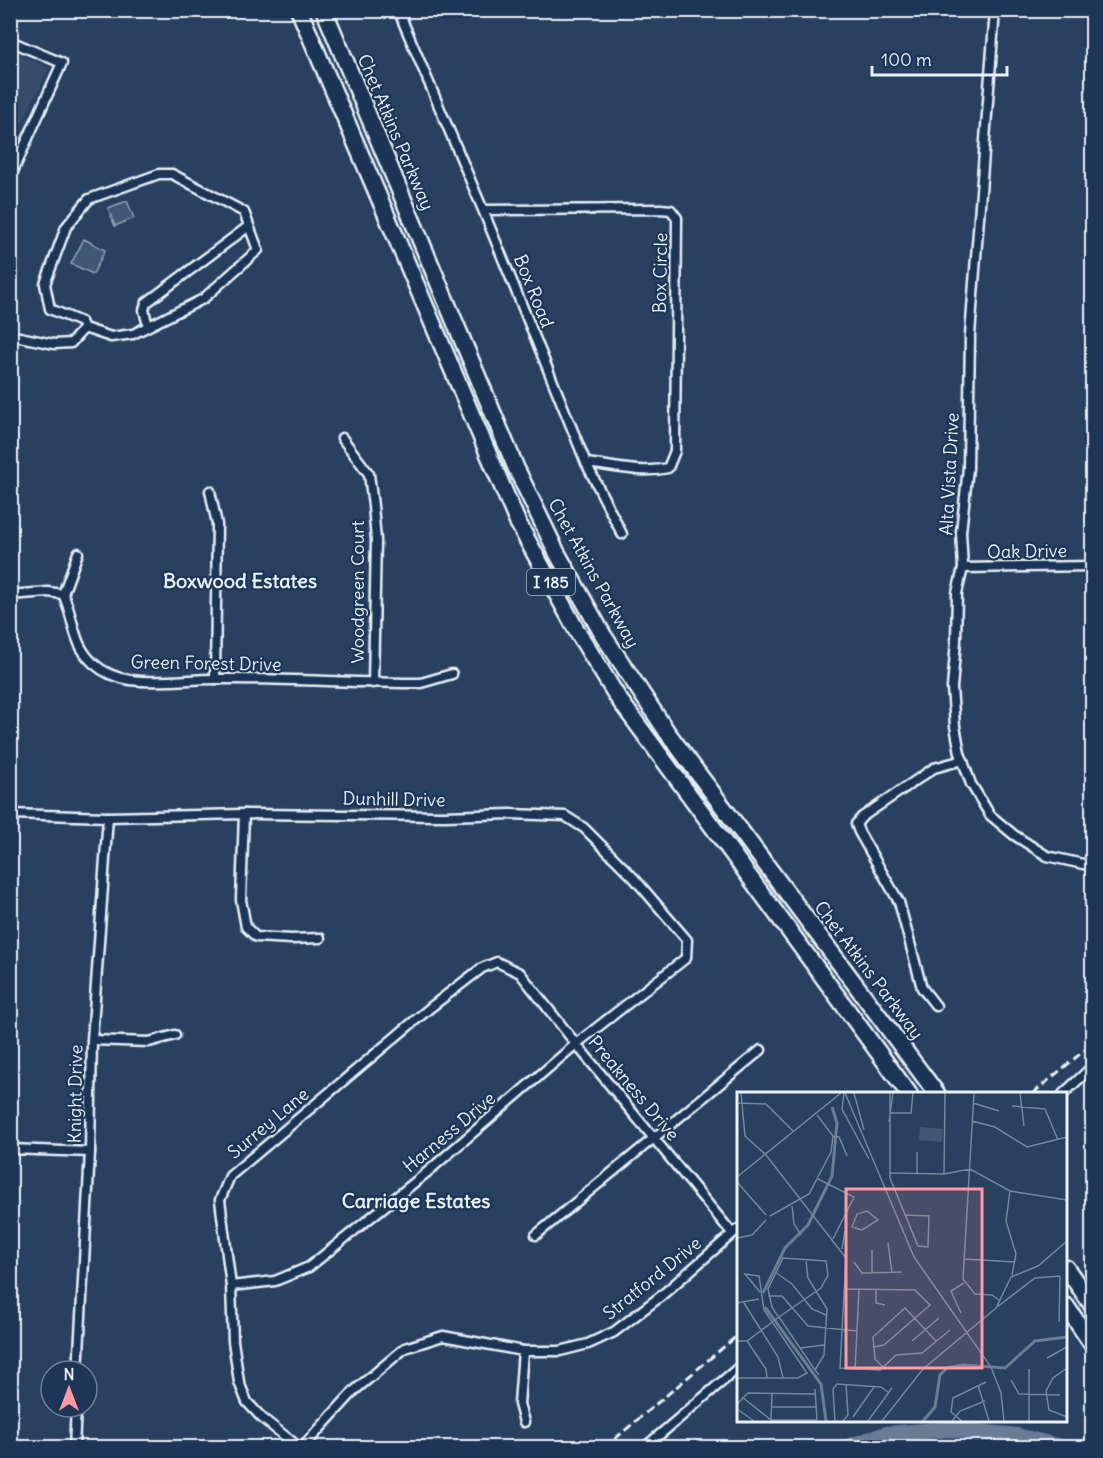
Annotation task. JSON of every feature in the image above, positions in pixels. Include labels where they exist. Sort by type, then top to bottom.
[{"type":"highway","name":"I 185","points":[[299,10],[517,521],[577,631],[618,698],[908,1092]]},
{"type":"highway","name":"Chet Atkins Parkway","points":[[324,10],[516,468],[557,553],[592,614],[667,732],[936,1092]]},
{"type":"highway","points":[[1067,1271],[1092,1305]]},
{"type":"highway","points":[[1067,1309],[1092,1344]]},
{"type":"street","name":"Box Road","points":[[398,10],[483,210],[586,463],[622,534]]},
{"type":"street","name":"Alta Vista Drive","points":[[995,10],[970,334],[968,468],[961,532],[963,568],[957,593],[957,641],[952,688],[955,726],[963,760],[978,798],[990,815],[1006,829],[1047,855],[1092,866]]},
{"type":"street","points":[[10,40],[62,63],[10,178]]},
{"type":"street","points":[[159,174],[172,174],[244,212],[258,250],[203,299],[148,326],[133,334],[111,337],[84,328],[81,322],[50,309],[45,284],[66,227],[89,199],[159,174]]},
{"type":"street","name":"Box Circle","points":[[483,210],[661,208],[671,210],[677,218],[675,452],[668,468],[654,471],[586,463]]},
{"type":"street","points":[[148,326],[144,310],[146,303],[249,226]]},
{"type":"street","points":[[10,335],[54,344],[71,343],[84,328]]},
{"type":"street","name":"Woodgreen Court","points":[[342,438],[369,474],[374,506],[376,540],[373,683]]},
{"type":"street","points":[[210,491],[217,524],[215,679]]},
{"type":"street","points":[[10,595],[48,592],[63,594],[78,554]]},
{"type":"street","name":"Oak Drive","points":[[963,568],[1092,566]]},
{"type":"street","name":"Green Forest Drive","points":[[63,594],[68,604],[78,643],[85,655],[105,672],[130,680],[156,682],[215,679],[421,683],[452,674]]},
{"type":"street","points":[[936,1006],[922,988],[898,902],[858,832],[856,824],[862,817],[934,768],[963,760]]},
{"type":"street","points":[[244,813],[241,900],[246,927],[256,937],[320,938]]},
{"type":"street","name":"Dunhill Drive","points":[[10,814],[108,817],[244,813],[565,816],[584,828],[634,878],[687,940],[686,958],[671,970]]},
{"type":"street","name":"Knight Drive","points":[[79,1359],[90,1152],[92,1041],[108,817]]},
{"type":"street","name":"Surrey Lane","points":[[301,1448],[262,1418],[247,1402],[238,1382],[233,1341],[231,1286],[220,1200],[230,1176],[431,1007],[482,968],[497,962],[508,968]]},
{"type":"street","name":"Preakness Drive","points":[[508,968],[520,973],[654,1139],[735,1231]]},
{"type":"street","name":"Harness Drive","points":[[231,1286],[276,1281],[309,1267],[450,1153],[576,1044],[671,970]]},
{"type":"street","points":[[92,1041],[149,1042],[175,1035]]},
{"type":"street","points":[[536,1235],[761,1050]]},
{"type":"street","points":[[1065,1092],[1092,1067]]},
{"type":"street","points":[[10,1149],[90,1152]]},
{"type":"street","name":"Stratford Drive","points":[[301,1448],[354,1391],[405,1348],[443,1336],[523,1351],[560,1351],[588,1344],[615,1332],[661,1296],[735,1231]]},
{"type":"street","points":[[523,1351],[519,1404],[524,1422]]},
{"type":"street","points":[[644,1448],[737,1369]]},
{"type":"street","points":[[74,1448],[75,1419]]},
{"type":"shaded area","points":[[11,50],[49,69],[11,146]]},
{"type":"shaded area","points":[[127,201],[134,218],[115,226],[108,208]]},
{"type":"shaded area","points":[[84,239],[105,250],[93,274],[71,264]]},
{"type":"waterway","points":[[844,1448],[886,1434],[950,1429],[1017,1436],[1065,1448]]},
{"type":"railway","points":[[1034,1092],[1092,1044]]},
{"type":"railway","points":[[604,1448],[737,1336]]},
{"type":"district","name":"Boxwood Estates","points":[[240,580]]},
{"type":"district","name":"Carriage Estates","points":[[416,1200]]}]
